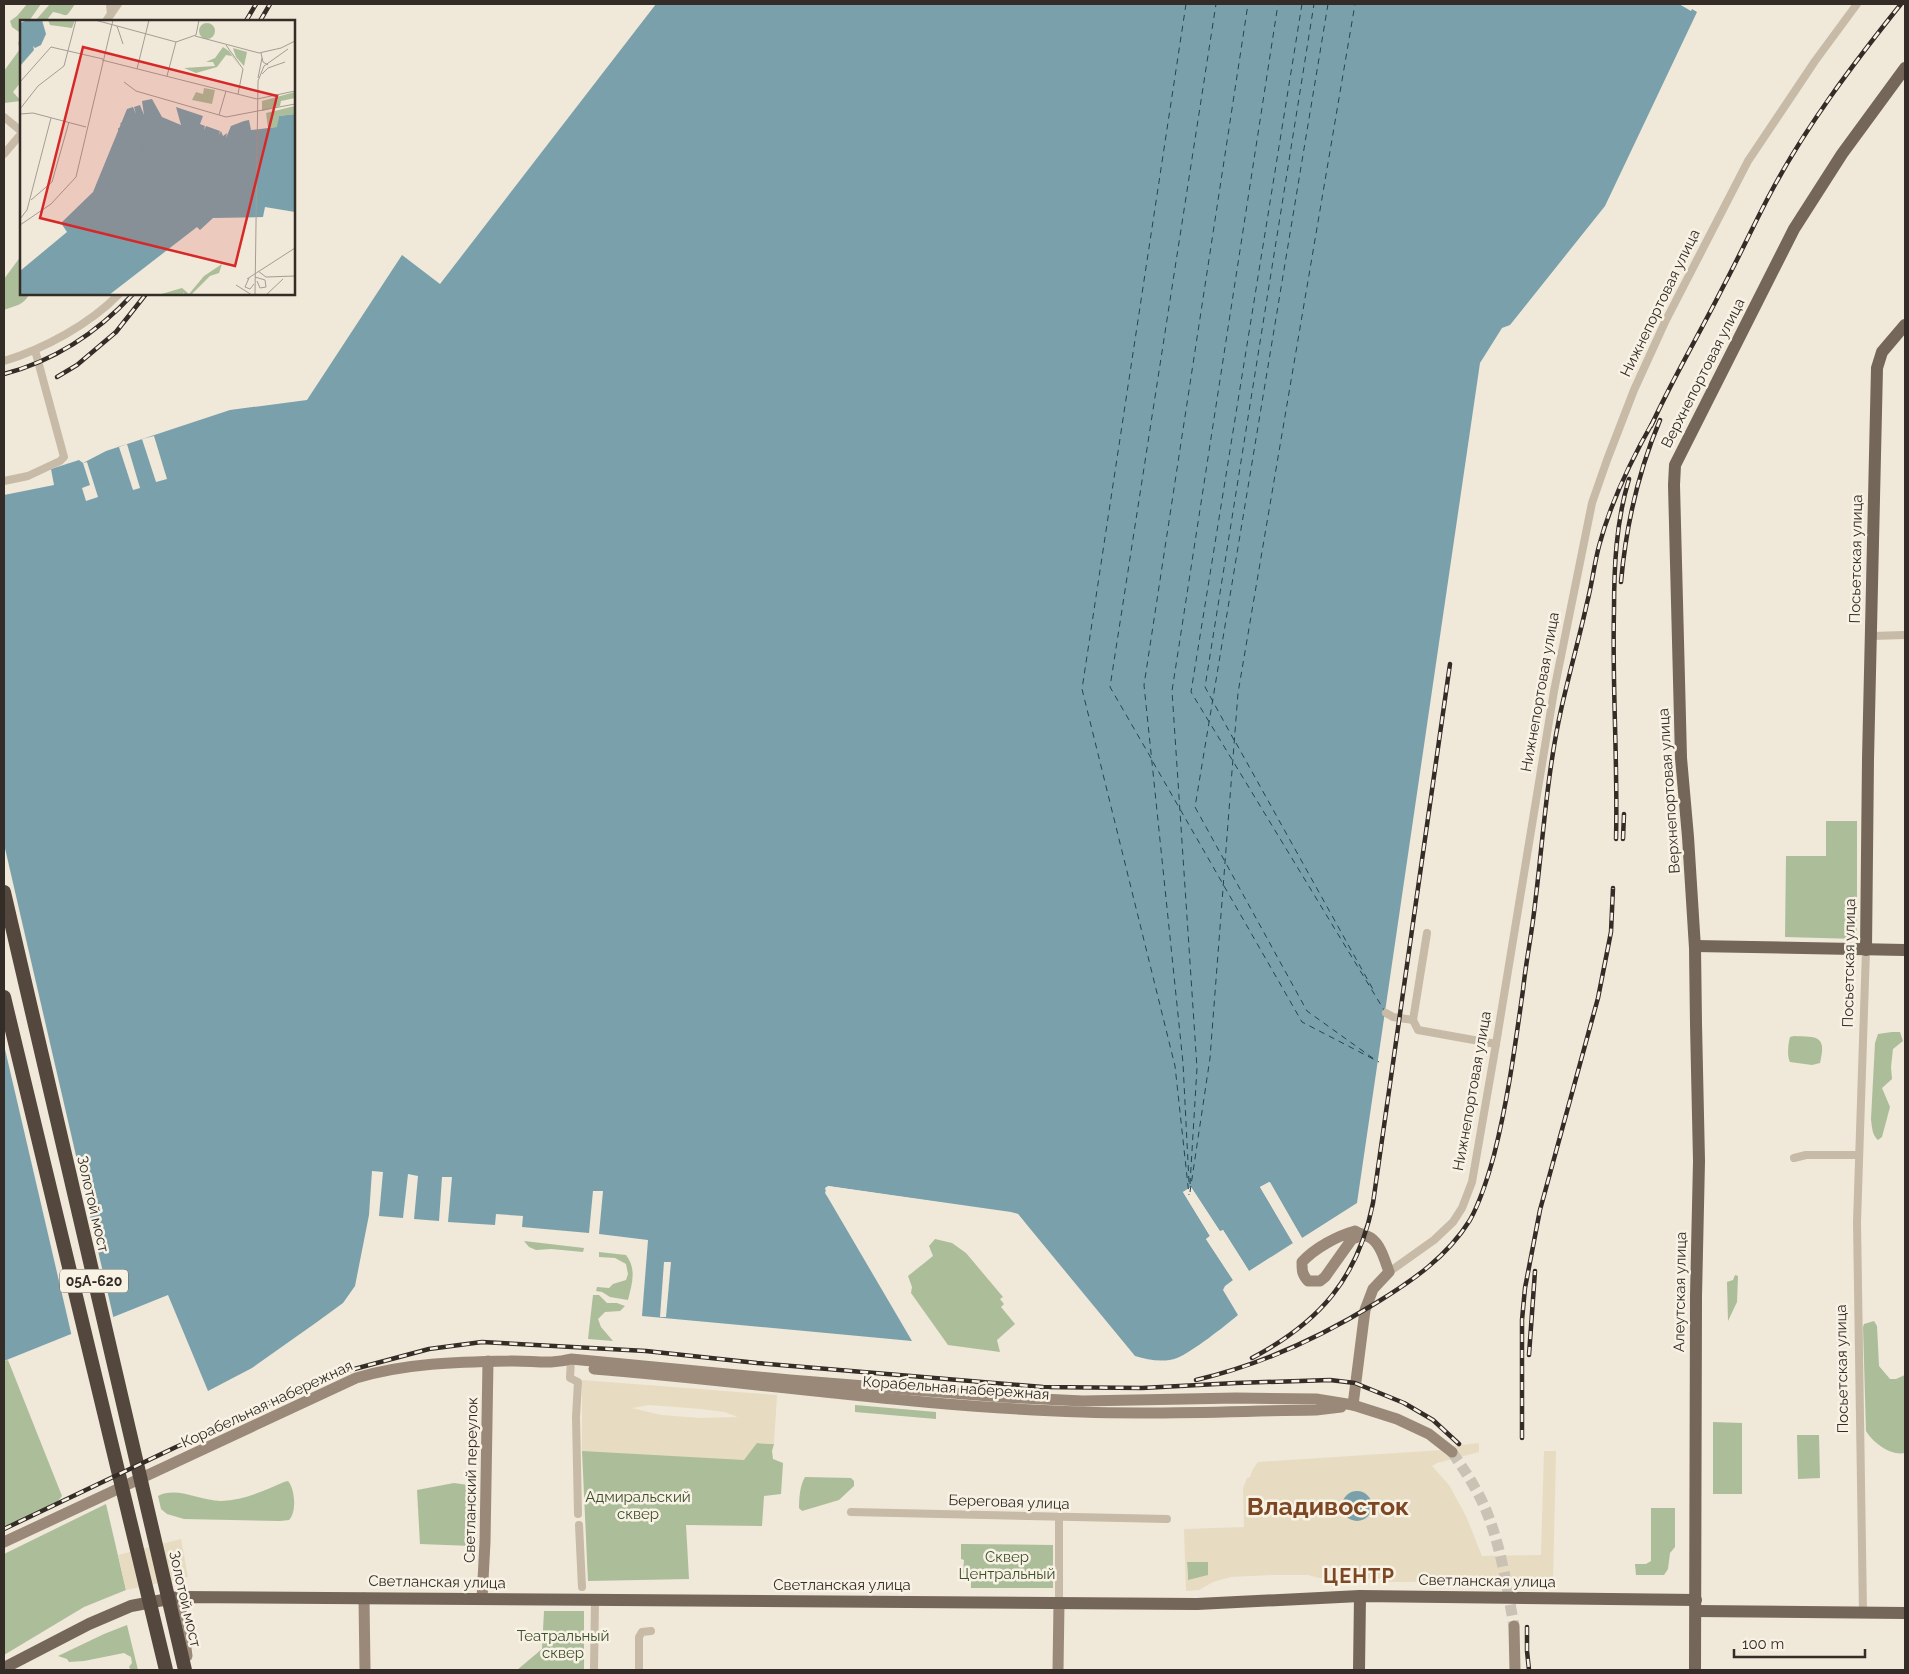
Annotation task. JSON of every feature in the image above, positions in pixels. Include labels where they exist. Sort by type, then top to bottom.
[{"type":"highway","name":"Золотой мост","points":[[4,892],[186,1670]]},
{"type":"highway","name":"05А-620","points":[[4,997],[166,1670]]},
{"type":"main road","name":"Верхнепортовая улица","points":[[1692,915],[1681,758],[1675,465],[1794,229],[1842,154],[1905,68]]},
{"type":"main road","name":"Посьетская улица","points":[[1866,950],[1868,759],[1877,368],[1882,352],[1905,325]]},
{"type":"main road","name":"Алеутская улица","points":[[1692,915],[1699,1157],[1696,1296],[1695,1670]]},
{"type":"main road","points":[[1694,946],[1905,950]]},
{"type":"main road","points":[[1363,1235],[1352,1239],[1325,1277],[1320,1281],[1308,1281],[1304,1277],[1302,1262],[1308,1256],[1346,1233],[1355,1230],[1372,1239],[1380,1250],[1388,1272]]},
{"type":"main road","name":"Нижнепортовая улица","points":[[1353,1406],[1365,1310],[1373,1289],[1388,1272]]},
{"type":"main road","name":"Корабельная набережная","points":[[4,1542],[356,1378],[376,1372],[426,1364],[488,1361],[567,1363],[1083,1402],[1236,1398],[1316,1399],[1353,1406],[1410,1424],[1429,1434],[1452,1452]]},
{"type":"main road","name":"Светланский переулок","points":[[482,1599],[485,1542],[488,1361]]},
{"type":"main road","points":[[1359,1670],[1360,1596]]},
{"type":"main road","name":"Светланская улица","points":[[4,1668],[89,1624],[131,1606],[179,1597],[1059,1603],[1246,1602],[1360,1596],[1905,1613]]},
{"type":"main road","points":[[179,1597],[186,1670]]},
{"type":"main road","points":[[364,1598],[365,1670]]},
{"type":"main road","points":[[1058,1670],[1059,1603]]},
{"type":"main road","points":[[1514,1626],[1515,1670]]},
{"type":"street","points":[[110,4],[111,14]]},
{"type":"street","points":[[107,20],[118,4]]},
{"type":"street","name":"Нижнепортовая улица","points":[[1388,1272],[1440,1235],[1453,1222],[1462,1208],[1472,1182],[1554,691],[1592,503],[1600,480],[1634,390],[1665,322],[1748,161],[1815,61],[1857,4]]},
{"type":"street","points":[[4,117],[20,132]]},
{"type":"street","points":[[4,154],[20,134]]},
{"type":"street","points":[[4,361],[35,350],[68,332],[110,304],[118,295]]},
{"type":"street","points":[[4,481],[28,476],[60,461],[64,457],[35,350]]},
{"type":"street","points":[[1872,636],[1905,635]]},
{"type":"street","points":[[1427,933],[1413,1020],[1418,1030],[1496,1044]]},
{"type":"street","name":"Посьетская улица","points":[[1863,1613],[1858,1353],[1858,1154],[1866,950]]},
{"type":"street","points":[[1386,1013],[1393,1017],[1413,1020]]},
{"type":"street","points":[[1794,1158],[1806,1155],[1858,1154]]},
{"type":"street","points":[[567,1363],[570,1378],[578,1382],[576,1424],[578,1514]]},
{"type":"street","name":"Береговая улица","points":[[851,1512],[1167,1519]]},
{"type":"street","points":[[1059,1517],[1059,1603]]},
{"type":"street","points":[[579,1526],[582,1587]]},
{"type":"street","points":[[594,1600],[594,1670]]},
{"type":"street","points":[[639,1670],[639,1637],[642,1632],[652,1631]]},
{"type":"green space","points":[[27,4],[41,4],[30,20],[20,20],[19,32],[12,27],[10,21]]},
{"type":"green space","points":[[50,4],[75,4],[66,15],[53,12],[47,20],[36,20]]},
{"type":"green space","points":[[20,49],[20,83],[13,92],[20,101],[4,103],[4,71]]},
{"type":"green space","points":[[20,257],[20,295],[28,295],[22,303],[4,310],[4,279]]},
{"type":"green space","points":[[1826,821],[1857,821],[1857,939],[1785,937],[1786,856],[1826,856]]},
{"type":"green space","points":[[1900,1032],[1903,1041],[1893,1049],[1892,1079],[1882,1088],[1890,1107],[1882,1137],[1878,1140],[1873,1133],[1871,1119],[1875,1043],[1878,1034]]},
{"type":"green space","points":[[1790,1037],[1814,1038],[1821,1042],[1822,1054],[1820,1063],[1812,1065],[1790,1062],[1788,1054],[1789,1043]]},
{"type":"green space","points":[[935,1239],[952,1243],[966,1253],[1003,1297],[1000,1299],[1004,1304],[1001,1307],[1015,1324],[997,1340],[1000,1352],[948,1345],[911,1293],[912,1287],[908,1276],[933,1256],[929,1246]]},
{"type":"green space","points":[[524,1241],[584,1248],[583,1252],[551,1249],[536,1250],[529,1247]]},
{"type":"green space","points":[[599,1252],[626,1255],[633,1271],[628,1300],[610,1297],[596,1291],[597,1287],[609,1288],[613,1284],[626,1280],[628,1274],[626,1264],[615,1258],[599,1257]]},
{"type":"green space","points":[[1735,1275],[1738,1276],[1737,1302],[1728,1321],[1727,1282],[1733,1280]]},
{"type":"green space","points":[[593,1295],[599,1295],[607,1303],[617,1303],[625,1306],[620,1311],[605,1312],[598,1319],[601,1327],[613,1341],[588,1339]]},
{"type":"green space","points":[[1874,1321],[1877,1326],[1879,1366],[1890,1379],[1896,1379],[1905,1375],[1905,1453],[1888,1451],[1873,1440],[1866,1431],[1863,1327],[1864,1324]]},
{"type":"green space","points":[[8,1360],[62,1496],[57,1502],[4,1527],[4,1361]]},
{"type":"green space","points":[[855,1405],[936,1412],[936,1419],[855,1412]]},
{"type":"green space","points":[[1713,1422],[1742,1423],[1742,1494],[1713,1494]]},
{"type":"green space","points":[[1797,1435],[1819,1435],[1820,1478],[1798,1479]]},
{"type":"green space","name":"Адмиральский сквер","points":[[757,1443],[774,1444],[772,1451],[773,1459],[783,1463],[781,1494],[764,1496],[762,1526],[686,1525],[689,1579],[588,1581],[582,1451]]},
{"type":"green space","points":[[805,1477],[851,1478],[854,1481],[854,1486],[839,1500],[802,1511],[799,1508],[800,1496]]},
{"type":"green space","points":[[288,1481],[294,1500],[292,1516],[289,1520],[184,1519],[167,1514],[161,1509],[158,1496],[165,1493],[181,1493],[221,1501],[254,1495]]},
{"type":"green space","points":[[454,1483],[475,1486],[472,1546],[420,1544],[417,1490]]},
{"type":"green space","points":[[106,1504],[126,1590],[84,1607],[4,1655],[4,1554]]},
{"type":"green space","points":[[1651,1508],[1675,1508],[1675,1547],[1670,1553],[1668,1569],[1664,1575],[1636,1575],[1635,1564],[1646,1564],[1651,1561]]},
{"type":"green space","name":"Сквер Центральный","points":[[961,1544],[1053,1545],[1053,1588],[971,1588],[971,1574],[963,1573],[964,1560],[961,1559]]},
{"type":"green space","points":[[1187,1562],[1208,1562],[1208,1576],[1188,1581]]},
{"type":"green space","name":"Театральный сквер","points":[[544,1611],[584,1611],[584,1670],[517,1670],[542,1649]]},
{"type":"green space","points":[[127,1625],[138,1670],[131,1670],[129,1667],[132,1663],[131,1657],[124,1653],[69,1662],[67,1659],[58,1656],[104,1634]]},
{"type":"shaded area","points":[[582,1380],[777,1395],[774,1444],[757,1443],[744,1460],[582,1451]],"holes":[[[649,1405],[724,1412],[738,1417],[700,1418],[661,1415],[632,1408]]]},
{"type":"shaded area","points":[[1479,1443],[1479,1452],[1432,1466],[1449,1485],[1466,1516],[1482,1556],[1541,1555],[1544,1451],[1556,1451],[1553,1581],[1387,1582],[1387,1579],[1272,1575],[1231,1577],[1213,1582],[1199,1590],[1186,1591],[1184,1529],[1244,1527],[1243,1488],[1247,1478],[1250,1477],[1258,1462],[1443,1450],[1443,1447]],"holes":[[[1187,1562],[1208,1562],[1208,1575],[1188,1580]]]},
{"type":"shaded area","points":[[181,1539],[188,1577],[126,1590],[118,1555]]},
{"type":"water","points":[[656,4],[1679,4],[1691,11],[1692,9],[1697,12],[1605,206],[1510,325],[1502,328],[1480,363],[1357,1203],[1302,1238],[1270,1182],[1260,1187],[1293,1243],[1249,1271],[1223,1230],[1220,1232],[1191,1187],[1183,1192],[1210,1236],[1206,1239],[1233,1280],[1223,1290],[1238,1315],[1183,1355],[1172,1360],[1161,1361],[1135,1356],[1018,1214],[828,1186],[825,1193],[912,1341],[642,1316],[648,1240],[599,1234],[603,1191],[593,1191],[589,1233],[522,1227],[523,1216],[496,1214],[495,1225],[448,1222],[452,1177],[442,1177],[439,1221],[414,1219],[418,1176],[408,1174],[403,1218],[379,1216],[383,1172],[372,1171],[369,1215],[355,1286],[343,1303],[252,1368],[208,1391],[168,1295],[4,1361],[4,495],[54,485],[51,469],[79,460],[83,463],[106,451],[230,410],[307,400],[402,255],[440,284]]},
{"type":"water","points":[[1357,1491],[1368,1495],[1372,1506],[1368,1517],[1357,1521],[1346,1517],[1342,1506],[1346,1495]]},
{"type":"pier","points":[[154,436],[167,479],[156,482],[142,439]]},
{"type":"pier","points":[[127,444],[140,488],[133,490],[119,447]]},
{"type":"pier","points":[[87,462],[98,497],[86,501],[82,488],[90,485],[83,463]]},
{"type":"pier","points":[[4,844],[114,1320],[72,1337],[4,1045]]},
{"type":"pier","points":[[1269,1182],[1302,1238],[1300,1239],[1268,1185],[1264,1188],[1296,1242],[1293,1243],[1260,1187]]},
{"type":"pier","points":[[828,1186],[1011,1212],[1018,1214],[1025,1223],[1010,1214],[828,1188],[830,1197],[827,1196],[825,1188]]},
{"type":"pier","points":[[1191,1187],[1220,1231],[1223,1230],[1249,1271],[1247,1272],[1222,1234],[1218,1233],[1190,1191],[1186,1193],[1213,1235],[1210,1239],[1235,1279],[1233,1280],[1206,1239],[1210,1236],[1183,1192]]},
{"type":"pier","points":[[664,1262],[671,1262],[666,1317],[660,1317]]},
{"type":"ferry route","points":[[1186,4],[1082,689],[1175,1066],[1189,1195]]},
{"type":"ferry route","points":[[1151,758],[1110,687],[1216,4]]},
{"type":"ferry route","points":[[1189,1182],[1183,1063],[1144,685],[1248,4]]},
{"type":"ferry route","points":[[1190,1184],[1197,1068],[1172,691],[1278,4]]},
{"type":"ferry route","points":[[1302,4],[1191,692],[1384,1010]]},
{"type":"ferry route","points":[[1234,740],[1205,687],[1314,4]]},
{"type":"ferry route","points":[[1328,4],[1195,807],[1307,1011],[1374,1059]]},
{"type":"ferry route","points":[[1190,1192],[1210,1058],[1238,693],[1355,4]]},
{"type":"ferry route","points":[[1236,743],[1375,993]]},
{"type":"ferry route","points":[[1153,762],[1302,1022],[1379,1062]]},
{"type":"tunnel","points":[[1452,1452],[1475,1488],[1490,1520],[1500,1555],[1514,1626]]},
{"type":"railway","points":[[247,20],[256,4]]},
{"type":"railway","points":[[261,20],[270,4]]},
{"type":"railway","points":[[1651,426],[1784,169],[1831,96],[1901,4]]},
{"type":"railway","points":[[4,374],[58,353],[90,333],[132,295]]},
{"type":"railway","points":[[57,377],[77,365],[116,332],[145,295]]},
{"type":"railway","points":[[1196,1380],[1244,1367],[1289,1349],[1355,1316],[1403,1286],[1440,1257],[1461,1233],[1474,1212],[1492,1163],[1507,1093],[1534,915],[1549,782],[1561,710],[1589,596],[1597,553],[1609,513],[1622,481],[1654,420]]},
{"type":"railway","points":[[1621,582],[1626,540],[1639,479],[1660,420]]},
{"type":"railway","points":[[1616,839],[1615,578],[1621,512],[1629,479]]},
{"type":"railway","points":[[1252,1358],[1276,1344],[1316,1313],[1346,1276],[1366,1230],[1373,1203],[1450,664]]},
{"type":"railway","points":[[1623,839],[1624,814]]},
{"type":"railway","points":[[1522,1438],[1522,1320],[1525,1288],[1540,1210],[1598,998],[1611,932],[1613,888]]},
{"type":"railway","points":[[1529,1355],[1535,1271]]},
{"type":"railway","points":[[4,1529],[220,1428],[317,1379],[429,1349],[482,1342],[646,1351],[757,1363],[1043,1387],[1142,1388],[1330,1380],[1355,1383],[1404,1403],[1433,1420],[1459,1444]]},
{"type":"railway","points":[[1527,1627],[1529,1670]]},
{"type":"district","name":"Владивосток","points":[[1328,1506]]},
{"type":"district","name":"ЦЕНТР","points":[[1359,1576]]}]
